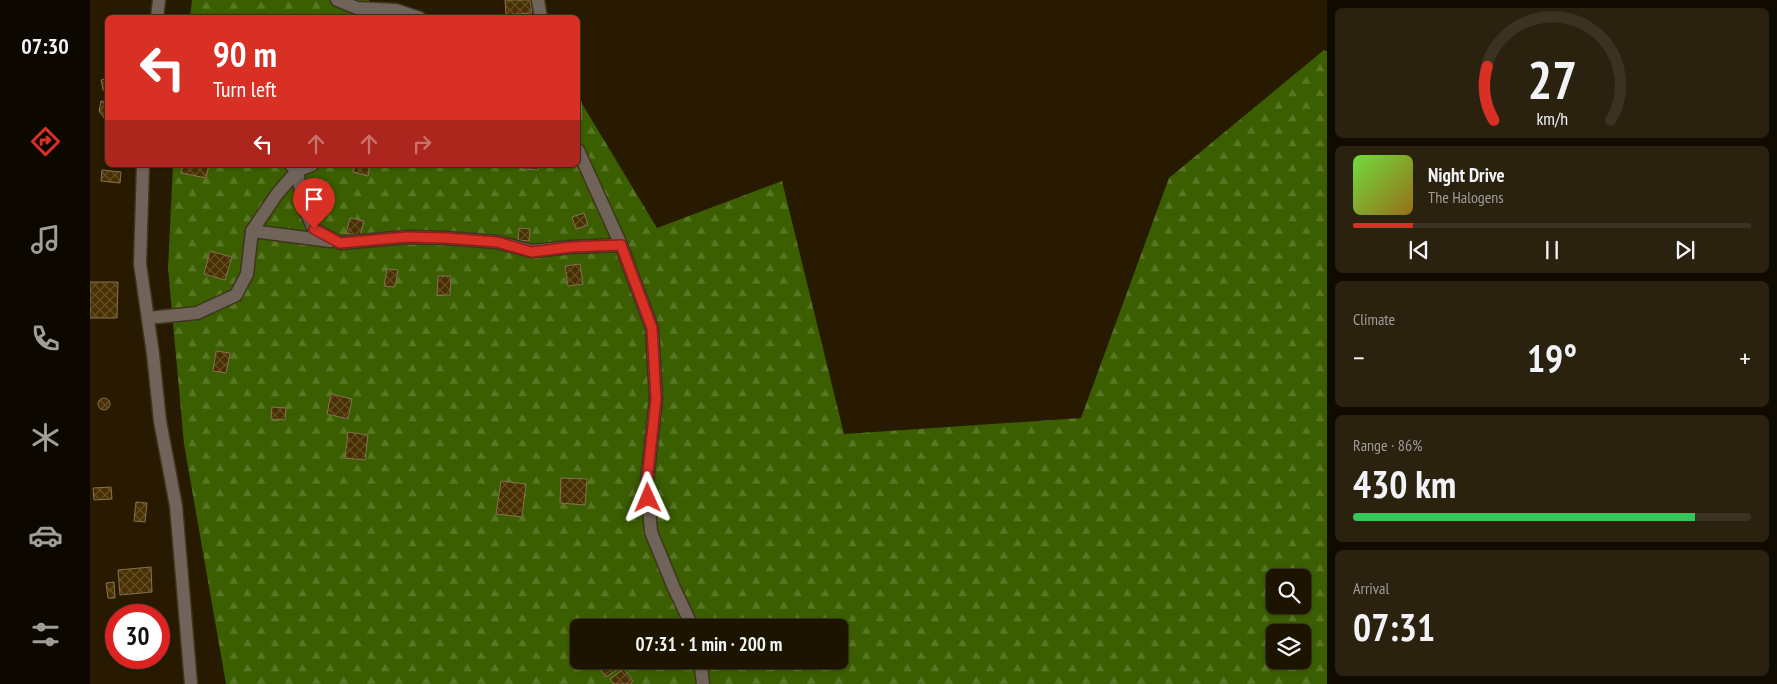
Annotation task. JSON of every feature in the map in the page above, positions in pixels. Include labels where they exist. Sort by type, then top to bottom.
[{"type":"street","points":[[157,15],[159,0]]},
{"type":"street","points":[[337,0],[357,8],[396,10],[411,15]]},
{"type":"street","points":[[538,0],[540,15]]},
{"type":"street","points":[[580,154],[621,245],[652,328],[656,399],[647,481],[651,532],[689,619]]},
{"type":"street","points":[[143,167],[140,264],[160,421],[176,506],[191,684]]},
{"type":"street","points":[[294,168],[304,208],[314,229],[340,243]]},
{"type":"street","points":[[148,318],[197,313],[236,295],[247,274],[252,231],[294,168]]},
{"type":"street","points":[[252,231],[340,243],[407,237],[445,238],[497,242],[532,252],[571,247],[621,245]]},
{"type":"street","points":[[701,669],[703,684]]},
{"type":"green space","points":[[192,0],[369,0],[371,15],[190,15]]},
{"type":"green space","points":[[1324,50],[1327,51],[1327,684],[226,684],[184,444],[168,268],[173,167],[580,167],[580,100],[657,228],[782,181],[844,434],[1081,418],[1169,178]]},
{"type":"building","points":[[505,0],[530,0],[532,13],[506,15]]},
{"type":"building","points":[[105,79],[105,90],[103,90],[101,80]]},
{"type":"building","points":[[101,101],[105,102],[105,119],[99,111]]},
{"type":"building","points":[[580,101],[581,101],[582,120],[580,120]]},
{"type":"building","points":[[182,167],[209,167],[206,178],[181,173]]},
{"type":"building","points":[[354,167],[370,167],[368,176],[353,172]]},
{"type":"building","points":[[522,167],[538,167],[538,170],[522,169]]},
{"type":"building","points":[[102,170],[121,172],[120,183],[101,181]]},
{"type":"building","points":[[328,182],[330,193],[314,196],[312,185]]},
{"type":"building","points":[[584,213],[588,225],[576,229],[572,217]]},
{"type":"building","points":[[350,218],[364,221],[360,236],[346,233]]},
{"type":"building","points":[[519,228],[530,229],[529,241],[518,240]]},
{"type":"building","points":[[210,251],[232,257],[225,280],[204,274]]},
{"type":"building","points":[[580,264],[583,284],[568,286],[565,266]]},
{"type":"building","points":[[387,269],[398,270],[395,287],[384,286]]},
{"type":"building","points":[[438,276],[451,276],[450,295],[437,295]]},
{"type":"building","points":[[90,282],[118,282],[117,318],[90,318]]},
{"type":"building","points":[[216,351],[230,353],[226,373],[213,371]]},
{"type":"building","points":[[331,394],[352,399],[348,419],[327,414]]},
{"type":"building","points":[[106,398],[109,399],[109,409],[102,410],[99,409],[98,402],[99,399]]},
{"type":"building","points":[[272,407],[286,408],[285,420],[271,419]]},
{"type":"building","points":[[348,432],[368,435],[365,460],[345,458]]},
{"type":"building","points":[[561,478],[587,479],[585,505],[560,503]]},
{"type":"building","points":[[501,481],[526,484],[522,517],[496,514]]},
{"type":"building","points":[[111,487],[112,499],[94,500],[93,488]]},
{"type":"building","points":[[136,502],[147,503],[145,522],[134,521]]},
{"type":"building","points":[[151,567],[152,592],[120,595],[118,570]]},
{"type":"building","points":[[114,582],[115,598],[108,598],[106,583]]},
{"type":"building","points":[[600,669],[618,669],[606,677]]},
{"type":"building","points":[[624,669],[633,681],[630,684],[614,684],[610,679]]},
{"type":"route","points":[[314,229],[340,243],[407,237],[445,238],[497,242],[532,252],[571,247],[621,245],[652,328],[656,399],[647,481],[648,498]]}]
